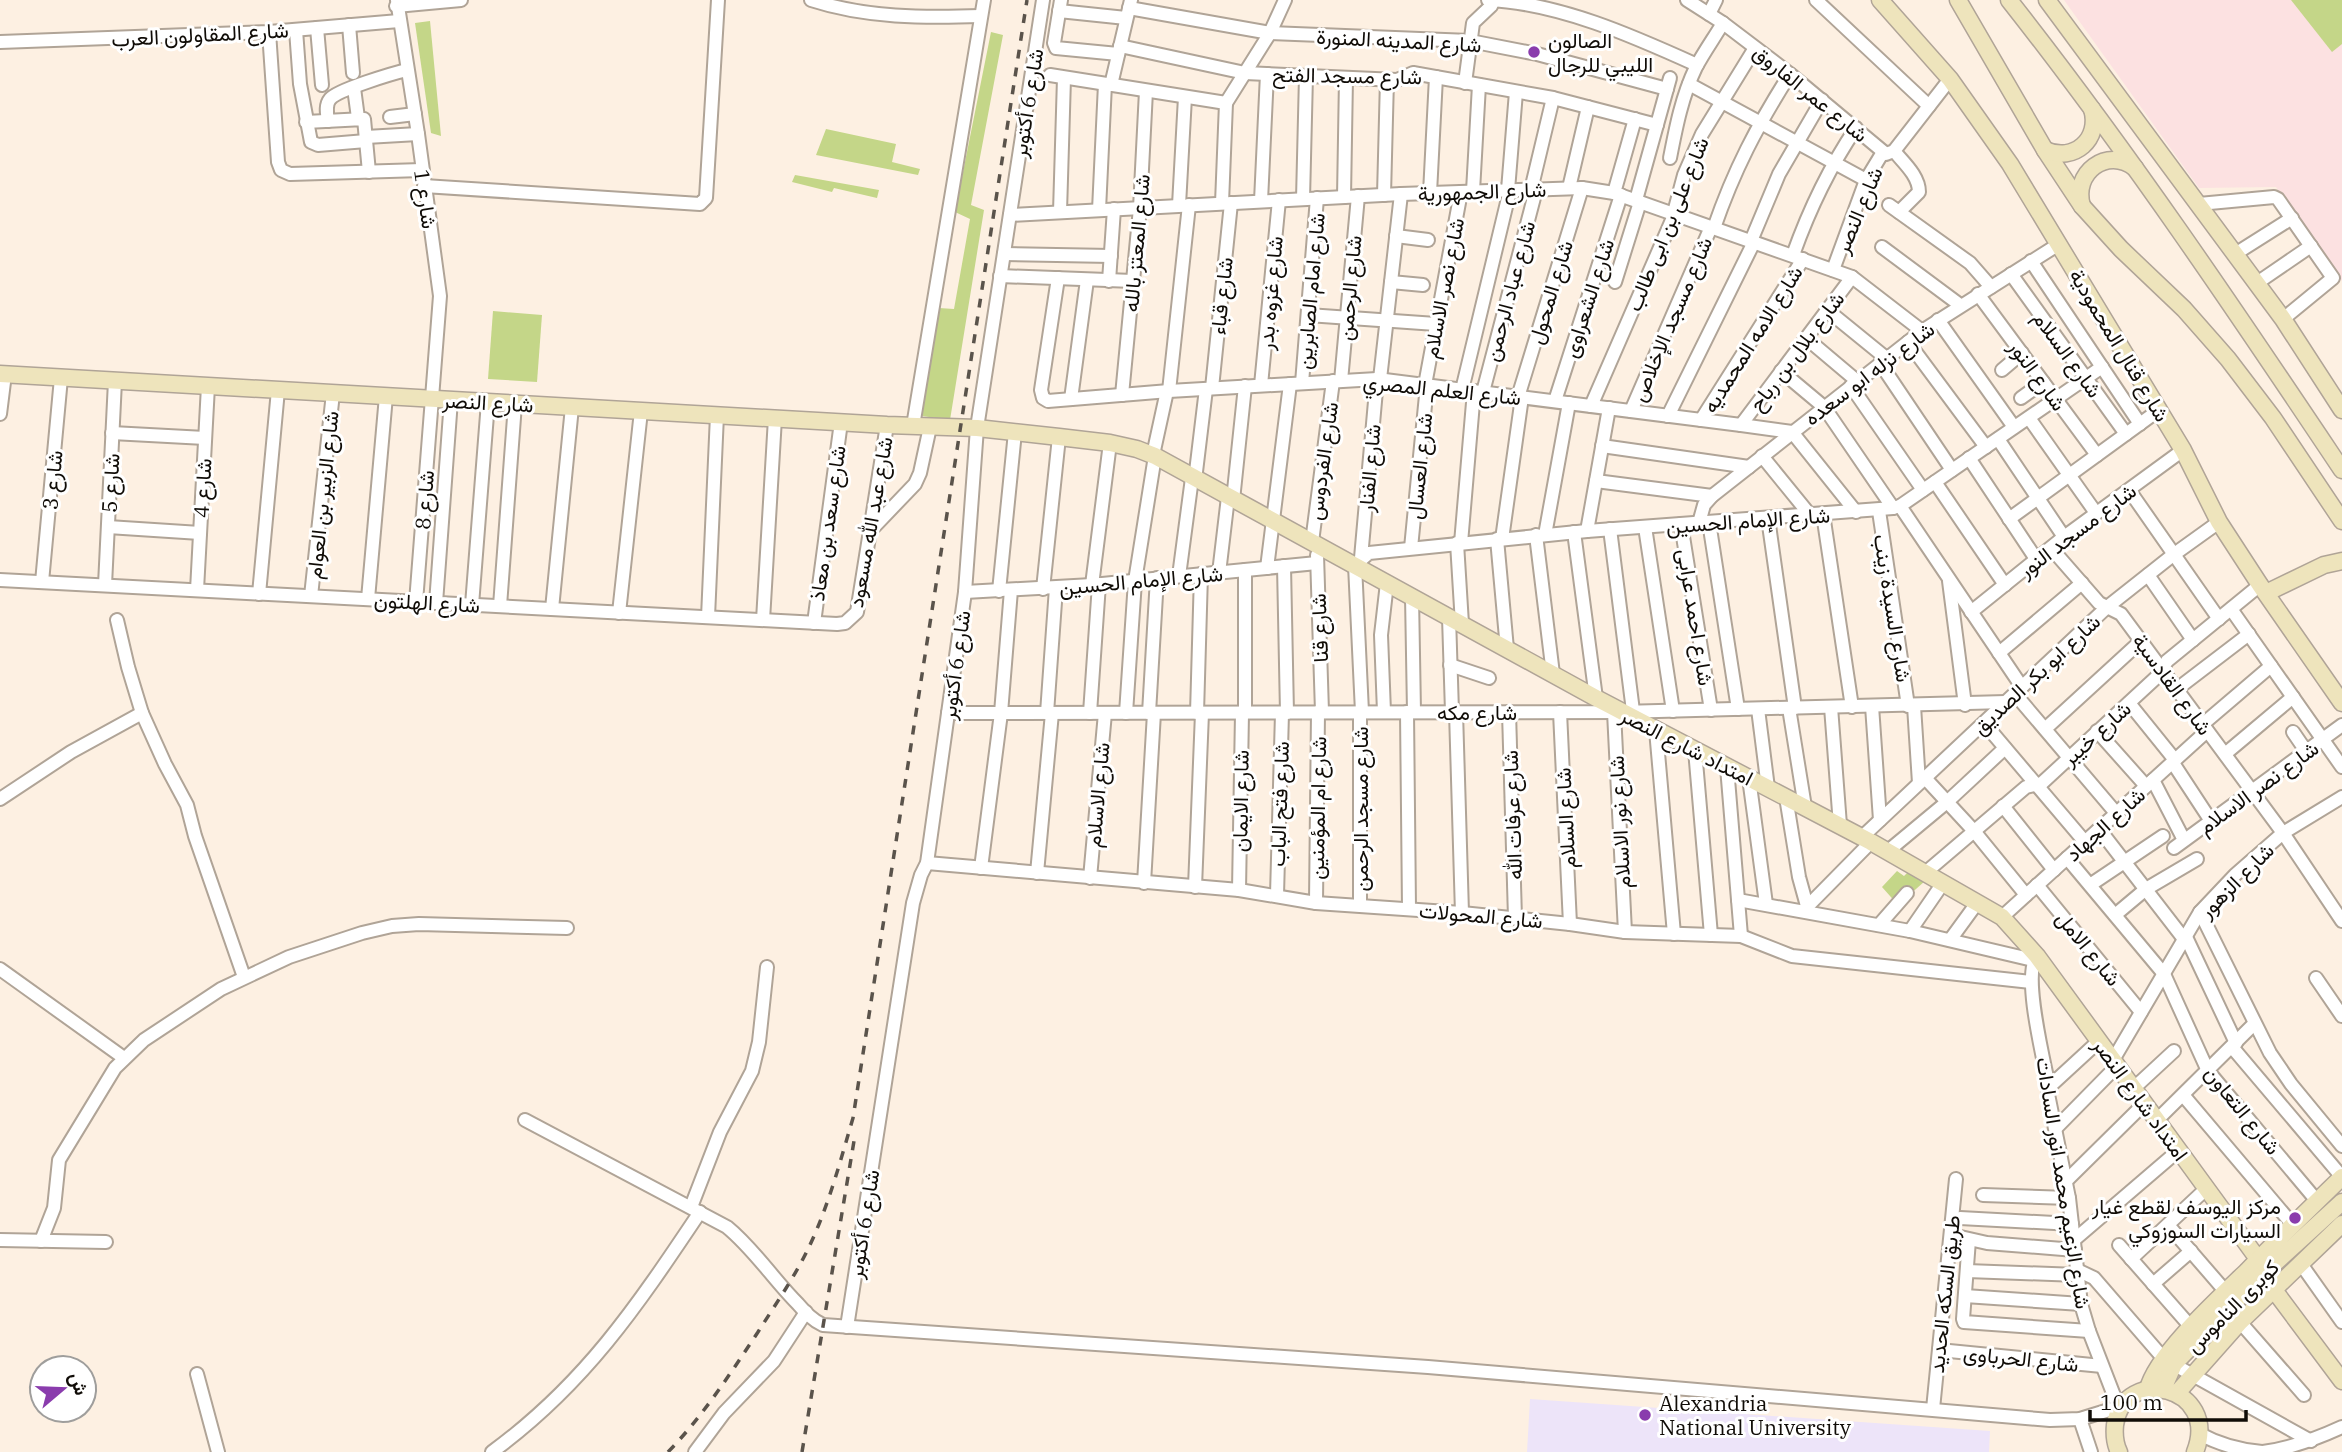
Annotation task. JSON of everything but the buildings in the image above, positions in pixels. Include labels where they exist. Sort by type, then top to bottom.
[{"type":"street","points":[[397,3],[461,0]]},
{"type":"street","points":[[424,186],[700,204],[707,193],[718,0]]},
{"type":"street","points":[[811,0],[898,17],[981,16]]},
{"type":"street","points":[[870,531],[915,484],[920,473],[922,426],[984,0]]},
{"type":"street","name":"شارع 6 أكتوبر","points":[[847,1327],[915,896],[927,863],[965,592],[977,428],[1043,0]]},
{"type":"street","points":[[1049,75],[1226,103],[1270,33],[1285,0]]},
{"type":"street","points":[[1488,0],[1529,5],[1578,18],[1639,39],[1697,65]]},
{"type":"street","points":[[1465,82],[1475,20],[1494,0]]},
{"type":"street","name":"شارع عمر الفاروق","points":[[1687,0],[1723,23],[1889,151],[1950,79]]},
{"type":"street","points":[[1709,14],[1716,0]]},
{"type":"street","points":[[1816,0],[1929,106]]},
{"type":"street","name":"شارع قنال المحمودية","points":[[1881,0],[1950,79],[2010,164],[2183,450],[2219,522],[2342,703]]},
{"type":"street","points":[[1958,0],[2045,150],[2082,206],[2228,359],[2273,418],[2342,521]]},
{"type":"street","points":[[2009,0],[2137,170],[2342,470]]},
{"type":"street","points":[[2047,0],[2283,319],[2342,410]]},
{"type":"street","name":"شارع 1","points":[[397,3],[440,296],[431,399]]},
{"type":"street","name":"شارع المدينه المنورة","points":[[1060,6],[1129,9],[1270,33],[1470,41],[1668,84],[1657,125]]},
{"type":"street","name":"شارع مسجد الفتح","points":[[1060,6],[1054,45],[1057,49],[1119,50],[1245,73],[1387,79],[1401,79],[1413,73],[1553,98],[1657,125]]},
{"type":"street","points":[[1099,210],[1108,85],[1129,9]]},
{"type":"street","name":"شارع المقاولون العرب","points":[[0,42],[269,32],[399,21]]},
{"type":"street","points":[[1670,159],[1677,121],[1689,84],[1697,65],[1723,23]]},
{"type":"street","points":[[349,25],[353,73]]},
{"type":"street","points":[[317,28],[322,85]]},
{"type":"street","points":[[296,30],[300,84],[306,122],[313,144],[418,134]]},
{"type":"street","points":[[269,32],[278,162],[281,170],[290,174],[422,170]]},
{"type":"street","name":"شارع على بن ابى طالب","points":[[1591,406],[1673,214],[1684,176],[1702,134],[1755,48]]},
{"type":"street","points":[[328,121],[327,108],[330,99],[391,73],[407,70]]},
{"type":"street","points":[[1261,201],[1267,74]]},
{"type":"street","name":"شارع مسجد الإخلاص","points":[[1631,411],[1741,156],[1759,122],[1790,75]]},
{"type":"street","points":[[1303,199],[1306,76]]},
{"type":"street","points":[[1430,193],[1436,77]]},
{"type":"street","points":[[1060,212],[1064,78]]},
{"type":"street","name":"شارع الرحمن","points":[[1337,381],[1347,317],[1351,196],[1346,78]]},
{"type":"street","points":[[1384,195],[1387,79]]},
{"type":"street","points":[[1689,84],[1866,180]]},
{"type":"street","name":"شارع نصر الاسلام","points":[[1426,385],[1436,324],[1467,192],[1479,85]]},
{"type":"street","points":[[354,88],[358,118]]},
{"type":"street","name":"شارع المعتز بالله","points":[[1122,395],[1140,208],[1146,91]]},
{"type":"street","points":[[1462,913],[1450,665],[1473,391],[1509,190],[1516,92]]},
{"type":"street","points":[[1126,713],[1135,580],[1154,456],[1168,391],[1184,205],[1185,97]]},
{"type":"street","name":"شارع عباد الرحمن","points":[[1473,391],[1534,190],[1553,98]]},
{"type":"street","points":[[1668,416],[1752,241],[1774,185],[1822,100]]},
{"type":"street","name":"شارع قباء","points":[[1179,576],[1209,388],[1227,203],[1226,103]]},
{"type":"street","points":[[2045,150],[2064,154],[2082,147],[2093,131],[2094,118],[2090,105]]},
{"type":"street","name":"شارع المحول","points":[[1507,649],[1500,539],[1520,397],[1576,188],[1588,107]]},
{"type":"street","points":[[390,117],[415,114]]},
{"type":"street","points":[[306,122],[365,119],[369,172]]},
{"type":"street","name":"شارع الشعراوى","points":[[1555,401],[1617,194],[1635,119]]},
{"type":"street","points":[[1615,282],[1657,125]]},
{"type":"street","points":[[1798,257],[1810,207],[1833,162],[1856,128]]},
{"type":"street","points":[[1889,151],[1917,179],[1920,187],[1919,192],[1894,209],[1970,263],[1991,287]]},
{"type":"street","name":"شارع النصر","points":[[1833,270],[1866,180],[1889,151]]},
{"type":"street","points":[[2082,206],[2082,180],[2095,165],[2106,160],[2120,160],[2137,170]]},
{"type":"street","name":"شارع الجمهورية","points":[[1010,215],[1351,196],[1576,188],[1617,194],[1852,277],[1922,331]]},
{"type":"street","name":"شارع الفنار","points":[[1361,712],[1358,562],[1401,194]]},
{"type":"street","name":"شارع امام الصابرين","points":[[1267,568],[1271,520],[1308,315],[1318,198]]},
{"type":"street","points":[[2199,204],[2277,198],[2332,277],[2332,280],[2283,319]]},
{"type":"street","name":"شارع غزوه بدر","points":[[1261,385],[1279,200]]},
{"type":"street","points":[[1109,281],[1114,209]]},
{"type":"street","points":[[2235,254],[2291,218]]},
{"type":"street","points":[[1396,236],[1428,240]]},
{"type":"street","name":"شارع نزله ابو سعده","points":[[1704,523],[1703,505],[1712,496],[1883,360],[1938,320],[2059,244]]},
{"type":"street","points":[[2257,283],[2311,246]]},
{"type":"street","points":[[1882,247],[1961,305]]},
{"type":"street","points":[[1004,254],[1111,256]]},
{"type":"street","name":"شارع الامه المحمديه","points":[[1701,420],[1798,257]]},
{"type":"street","points":[[2031,261],[2140,424]]},
{"type":"street","name":"شارع السلام","points":[[2011,274],[2126,434]]},
{"type":"street","points":[[1000,276],[1133,281]]},
{"type":"street","name":"شارع بلال بن رباح","points":[[1741,425],[1852,277]]},
{"type":"street","name":"شارع العلم المصري","points":[[1058,278],[1041,390],[1043,398],[1048,401],[1209,388],[1378,379],[1792,432]]},
{"type":"street","points":[[1071,399],[1087,280]]},
{"type":"street","points":[[1391,282],[1423,285]]},
{"type":"street","name":"شارع النور","points":[[1978,294],[2097,455]]},
{"type":"street","points":[[1827,310],[1883,360],[1952,470]]},
{"type":"street","points":[[1308,315],[1436,324]]},
{"type":"street","points":[[1938,320],[2014,428]]},
{"type":"street","points":[[1806,338],[1854,383],[1923,490]]},
{"type":"street","points":[[1908,341],[1986,447]]},
{"type":"street","points":[[2002,370],[2022,353]]},
{"type":"street","name":"شارع الإمام الحسين","points":[[1358,562],[1378,551],[1580,531],[1879,511],[1897,507],[2102,367]]},
{"type":"street","points":[[1781,371],[1824,407],[1948,577],[1999,653],[2014,694],[2116,813]]},
{"type":"street","points":[[0,414],[2,374]]},
{"type":"street","name":"شارع النصر","points":[[2,374],[977,428]]},
{"type":"street","name":"شارع 3","points":[[43,582],[61,378]]},
{"type":"street","name":"شارع 5","points":[[105,585],[115,381]]},
{"type":"street","name":"شارع الفردوس","points":[[1314,543],[1337,381]]},
{"type":"street","points":[[2021,398],[2043,382]]},
{"type":"street","name":"شارع العسال","points":[[1411,548],[1426,385]]},
{"type":"street","name":"شارع 4","points":[[197,590],[208,386]]},
{"type":"street","points":[[1219,573],[1245,386]]},
{"type":"street","points":[[259,594],[278,390]]},
{"type":"street","name":"شارع الزبير بن العوام","points":[[311,596],[333,393]]},
{"type":"street","points":[[369,599],[386,396]]},
{"type":"street","name":"شارع 8","points":[[416,602],[431,399]]},
{"type":"street","points":[[436,603],[451,400]]},
{"type":"street","points":[[472,605],[488,402]]},
{"type":"street","points":[[1553,674],[1541,535],[1569,403]]},
{"type":"street","points":[[500,606],[515,404]]},
{"type":"street","points":[[552,609],[572,407]]},
{"type":"street","points":[[1596,698],[1580,531],[1596,481],[1609,408]]},
{"type":"street","points":[[2009,519],[2159,410]]},
{"type":"street","points":[[619,613],[641,411]]},
{"type":"street","points":[[708,617],[717,415]]},
{"type":"street","points":[[763,620],[775,418]]},
{"type":"street","points":[[2029,418],[2096,513]]},
{"type":"street","name":"شارع سعد بن معاذ","points":[[814,623],[841,422]]},
{"type":"street","name":"شارع عبد الله مسعود","points":[[852,618],[857,611],[887,425]]},
{"type":"street","name":"امتداد شارع النصر","points":[[977,428],[1110,443],[1154,456],[1314,543],[1358,562],[1387,583],[1622,712],[1867,839],[2002,917],[2099,1041],[2258,1259]]},
{"type":"street","points":[[981,868],[1000,713],[1015,432]]},
{"type":"street","points":[[1792,432],[1856,512]]},
{"type":"street","points":[[112,433],[205,438]]},
{"type":"street","points":[[1037,873],[1050,713],[1049,588],[1059,436]]},
{"type":"street","points":[[1998,439],[2064,537]]},
{"type":"street","points":[[1090,713],[1096,584],[1110,443]]},
{"type":"street","points":[[1602,446],[1749,467]]},
{"type":"street","name":"شارع مسجد النور","points":[[1971,612],[2064,537],[2183,450]]},
{"type":"street","points":[[1762,456],[1817,515],[1852,707]]},
{"type":"street","points":[[1969,458],[2036,559]]},
{"type":"street","points":[[1596,481],[1712,496]]},
{"type":"street","points":[[1936,482],[2005,585]]},
{"type":"street","points":[[2129,490],[2219,619]]},
{"type":"street","name":"شارع السيدة زينب","points":[[1879,511],[1911,706]]},
{"type":"street","points":[[1768,518],[1805,807]]},
{"type":"street","name":"شارع ابو بكر الصديق","points":[[1805,909],[1867,839],[1880,820],[2106,608],[2219,522]]},
{"type":"street","points":[[1704,523],[1738,709]]},
{"type":"street","name":"شارع احمد عرابى","points":[[1681,524],[1711,710]]},
{"type":"street","points":[[108,527],[200,533]]},
{"type":"street","points":[[1645,527],[1673,711]]},
{"type":"street","name":"شارع نور الاسلام","points":[[1610,529],[1622,712],[1625,932]]},
{"type":"street","name":"شارع قنا","points":[[1314,543],[1317,563],[1320,712]]},
{"type":"street","name":"شارع القادسية","points":[[2051,548],[2106,608],[2121,614],[2283,833],[2342,921]]},
{"type":"street","points":[[2263,589],[2324,565],[2342,561]]},
{"type":"street","name":"شارع الإمام الحسين","points":[[965,592],[1049,588],[1317,563]]},
{"type":"street","name":"شارع فتح الباب","points":[[1277,895],[1284,713],[1284,566]]},
{"type":"street","name":"شارع الايمان","points":[[1239,890],[1245,570]]},
{"type":"street","points":[[1195,887],[1201,574]]},
{"type":"street","points":[[2148,575],[2193,640]]},
{"type":"street","points":[[1948,577],[1965,705]]},
{"type":"street","points":[[1144,883],[1157,578]]},
{"type":"street","name":"شارع الهلتون","points":[[0,580],[814,623],[837,624],[852,618]]},
{"type":"street","points":[[1384,712],[1381,635],[1387,583]]},
{"type":"street","points":[[1999,653],[2082,583]]},
{"type":"street","name":"شارع خيبر","points":[[1925,873],[2026,787],[2042,783],[2163,670],[2167,661],[2231,609],[2263,589]]},
{"type":"street","points":[[1409,908],[1412,596]]},
{"type":"street","points":[[2231,609],[2342,767]]},
{"type":"street","points":[[117,621],[142,713],[187,804],[195,836],[244,977]]},
{"type":"street","points":[[2177,689],[2249,634]]},
{"type":"street","points":[[2045,730],[2141,640]]},
{"type":"street","points":[[1450,665],[1489,678]]},
{"type":"street","name":"شارع الجهاد","points":[[2002,917],[2174,762],[2205,727],[2271,666]]},
{"type":"street","name":"شارع مكه","points":[[948,713],[1622,712],[1965,705],[2014,694]]},
{"type":"street","points":[[2224,754],[2293,697]]},
{"type":"street","points":[[2129,703],[2174,762],[2211,821]]},
{"type":"street","points":[[1872,706],[1880,820]]},
{"type":"street","points":[[1911,706],[1922,781],[1947,802],[1974,831],[2026,895]]},
{"type":"street","points":[[1830,707],[1840,825]]},
{"type":"street","points":[[1758,709],[1768,788]]},
{"type":"street","name":"شارع ام المؤمنين","points":[[1316,903],[1320,712]]},
{"type":"street","name":"شارع مسجد الرحمن","points":[[1360,905],[1361,712]]},
{"type":"street","name":"شارع عرفات الله","points":[[1508,712],[1515,918]]},
{"type":"street","name":"شارع السلام","points":[[1560,712],[1570,924]]},
{"type":"street","points":[[0,799],[71,752],[142,713]]},
{"type":"street","name":"شارع الاسلام","points":[[1090,878],[1105,713]]},
{"type":"street","points":[[1984,723],[2085,842]]},
{"type":"street","name":"شارع نصر الاسلام","points":[[2150,783],[2179,844],[2342,726]]},
{"type":"street","points":[[1656,730],[1674,934]]},
{"type":"street","points":[[2098,732],[2150,783]]},
{"type":"street","points":[[2293,732],[2306,751]]},
{"type":"street","points":[[1888,851],[1947,802],[2005,748]]},
{"type":"street","points":[[1695,750],[1711,935]]},
{"type":"street","points":[[1727,767],[1741,936]]},
{"type":"street","points":[[1749,778],[1766,904]]},
{"type":"street","points":[[1786,797],[1805,909]]},
{"type":"street","name":"شارع الزهور","points":[[2056,1128],[2115,1063],[2141,1012],[2200,912],[2235,875],[2283,833],[2342,797]]},
{"type":"street","points":[[2003,806],[2054,870]]},
{"type":"street","points":[[2099,829],[2185,938],[2234,1045],[2342,1177],[2191,1327],[2169,1362]]},
{"type":"street","points":[[2090,885],[2163,836]]},
{"type":"street","points":[[2067,858],[2164,974]]},
{"type":"street","points":[[2115,915],[2146,889],[2197,859]]},
{"type":"street","name":"شارع المحولات","points":[[927,863],[1239,890],[1316,903],[1409,908],[1625,932],[1741,936],[1792,956],[2031,982]]},
{"type":"street","points":[[1910,930],[1943,883]]},
{"type":"street","name":"شارع الامل","points":[[2037,885],[2141,1012]]},
{"type":"street","points":[[1879,925],[1908,892]]},
{"type":"street","points":[[1738,900],[1805,909],[2035,958]]},
{"type":"street","points":[[1950,940],[1977,903]]},
{"type":"street","points":[[2200,912],[2270,1053],[2291,1084],[2342,1146]]},
{"type":"street","points":[[41,1241],[54,1208],[59,1160],[107,1080],[124,1058],[155,1032],[201,1001],[244,977],[289,957],[392,926],[419,924],[567,928]]},
{"type":"street","name":"شارع الزعيم محمد انور السادات","points":[[2035,958],[2031,982],[2048,1094],[2069,1198],[2081,1304],[2102,1366],[2120,1406]]},
{"type":"street","points":[[492,1452],[555,1399],[600,1352],[640,1300],[696,1209],[725,1122],[752,1071],[759,1042],[766,967]]},
{"type":"street","points":[[0,969],[124,1058]]},
{"type":"street","name":"شارع التعاون","points":[[2164,974],[2208,1071],[2317,1201]]},
{"type":"street","points":[[2316,978],[2342,1016]]},
{"type":"street","points":[[2157,1120],[2254,1024]]},
{"type":"street","points":[[2049,1087],[2099,1041]]},
{"type":"street","points":[[2133,1088],[2174,1051]]},
{"type":"street","points":[[2183,1095],[2293,1225]]},
{"type":"street","points":[[2066,1181],[2145,1103]]},
{"type":"street","points":[[525,1120],[696,1209],[734,1233],[806,1312],[823,1325],[1416,1366],[2050,1420],[2095,1416],[2120,1406],[2133,1395],[2163,1390],[2193,1375],[2240,1322],[2340,1230]]},
{"type":"street","points":[[1956,1236],[1969,1240],[2074,1245],[2179,1150]]},
{"type":"street","name":"طريق السكه الحديد","points":[[1933,1409],[1956,1179]]},
{"type":"street","points":[[2131,1259],[2207,1188]]},
{"type":"street","points":[[1983,1195],[2069,1198]]},
{"type":"street","name":"كوبرى الناموس","points":[[2163,1390],[2169,1362],[2342,1202]]},
{"type":"street","points":[[1960,1218],[2072,1224]]},
{"type":"street","points":[[2168,1225],[2226,1292]]},
{"type":"street","points":[[0,1240],[106,1242]]},
{"type":"street","points":[[1969,1240],[1963,1319],[1965,1323],[2089,1331]]},
{"type":"street","points":[[2119,1245],[2191,1327]]},
{"type":"street","points":[[2153,1284],[2191,1251]]},
{"type":"street","points":[[2301,1264],[2342,1322]]},
{"type":"street","points":[[1967,1271],[2078,1273],[2094,1279],[2169,1362],[2314,1444]]},
{"type":"street","points":[[2274,1290],[2342,1381]]},
{"type":"street","points":[[1965,1296],[2081,1304]]},
{"type":"street","points":[[695,1452],[724,1413],[774,1361],[806,1312]]},
{"type":"street","points":[[2240,1322],[2304,1395]]},
{"type":"street","name":"شارع الحرباوى","points":[[1939,1350],[2102,1366]]},
{"type":"street","points":[[197,1374],[218,1452]]},
{"type":"street","points":[[2163,1390],[2185,1399],[2197,1414],[2200,1434],[2195,1452]]},
{"type":"street","points":[[2119,1452],[2114,1433],[2120,1406]]},
{"type":"street","points":[[2080,1419],[2091,1452]]},
{"type":"street","points":[[2200,1434],[2239,1450],[2263,1452],[2314,1444],[2342,1427]]},
{"type":"shaded area","points":[[2064,0],[2342,0],[2342,281],[2276,187],[2199,188]]},
{"type":"shaded area","name":"Alexandria National University","points":[[1530,1399],[1990,1431],[1989,1452],[1527,1452]]},
{"type":"green space","points":[[2291,0],[2342,0],[2342,44],[2332,52]]},
{"type":"green space","points":[[430,21],[441,136],[431,133],[415,23]]},
{"type":"green space","points":[[991,32],[1003,35],[971,205],[984,210],[950,420],[922,416],[939,308],[954,309],[970,219],[955,212]]},
{"type":"green space","points":[[826,129],[896,144],[892,162],[920,169],[918,175],[816,155]]},
{"type":"green space","points":[[795,175],[879,190],[877,198],[834,188],[832,192],[792,182]]},
{"type":"green space","points":[[493,311],[542,315],[537,382],[488,379]]},
{"type":"green space","points":[[1910,870],[1925,881],[1898,905],[1882,887],[1897,871],[1904,876]]},
{"type":"railway","points":[[668,1452],[716,1394],[797,1270],[822,1217],[853,1118],[1027,0]]},
{"type":"railway","points":[[802,1452],[854,1141]]},
{"type":"place","name":"الصالون الليبي للرجال","points":[[1534,52]]},
{"type":"place","name":"مركز اليوسف لقطع غيار السيارات السوزوكي","points":[[2295,1218]]},
{"type":"place","name":"Alexandria National University","points":[[1645,1415]]}]
